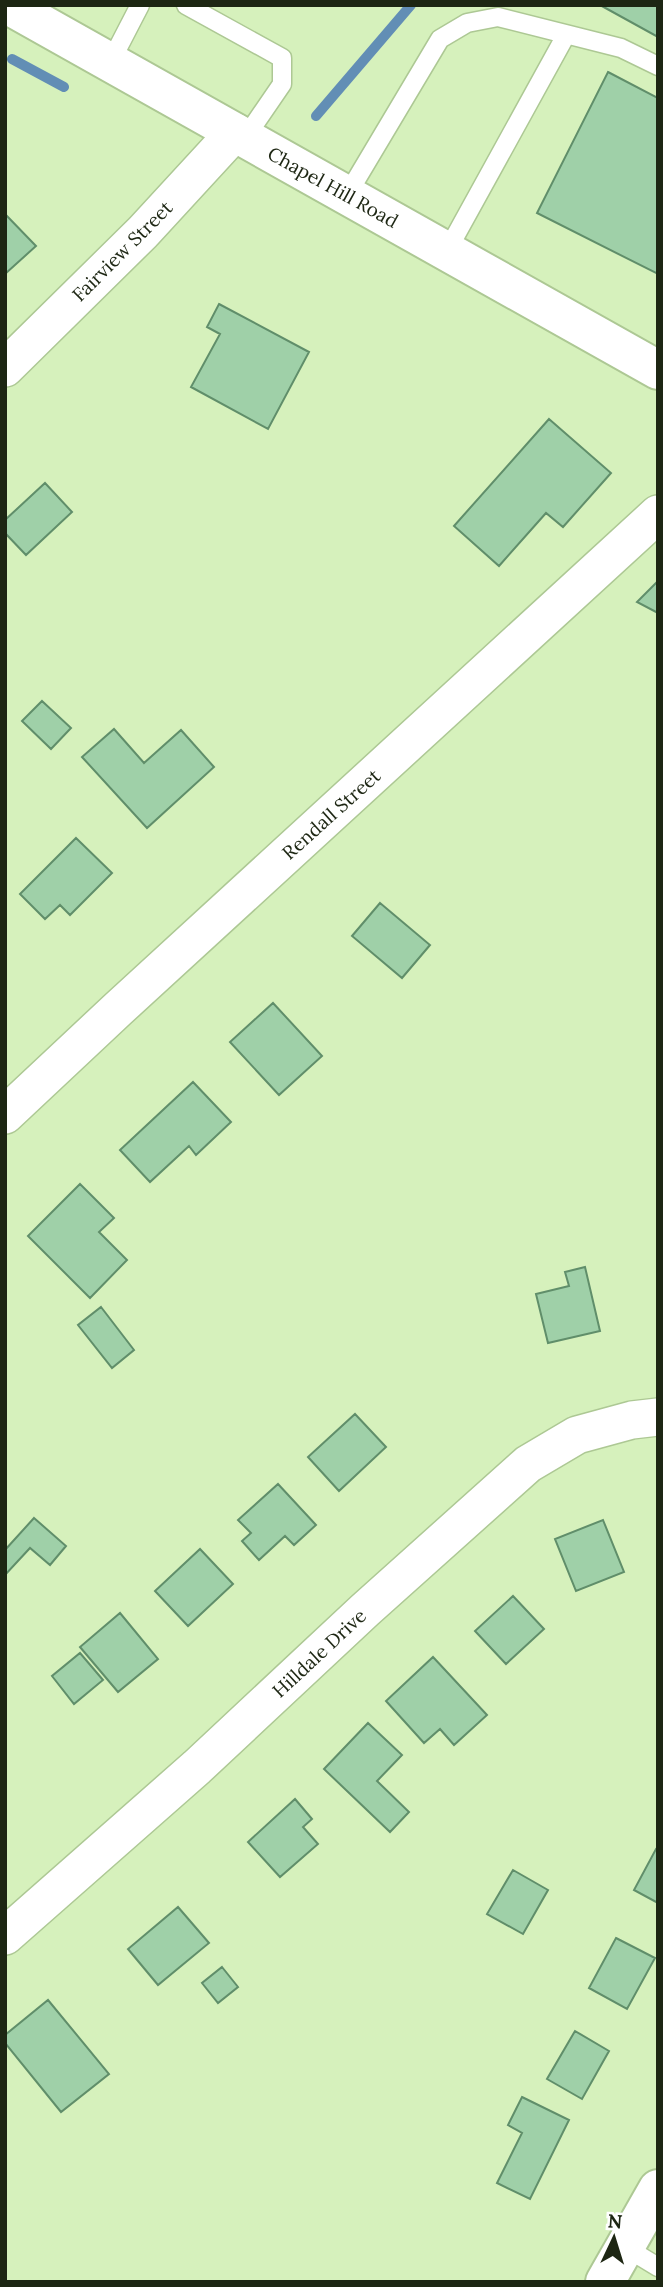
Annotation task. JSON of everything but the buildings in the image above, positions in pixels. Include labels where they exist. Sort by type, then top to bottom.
[{"type":"main road","name":"Chapel Hill Road","points":[[11,15],[110,63],[658,370]]},
{"type":"main road","points":[[605,2282],[658,2189]]},
{"type":"street","name":"Fairview Street","points":[[5,368],[240,135]]},
{"type":"street","name":"Rendall Street","points":[[5,1115],[658,514]]},
{"type":"street","name":"Hilldale Drive","points":[[5,1936],[197,1767],[365,1610],[528,1464],[577,1435],[632,1420],[658,1417]]},
{"type":"lane","points":[[110,63],[140,5]]},
{"type":"lane","points":[[186,5],[282,58],[282,83],[240,135]]},
{"type":"lane","points":[[347,195],[440,39],[467,23],[498,17],[621,48],[658,66]]},
{"type":"lane","points":[[447,251],[566,34]]},
{"type":"lane","points":[[625,2247],[658,2267]]},
{"type":"waterway","points":[[316,116],[411,5]]},
{"type":"waterway","points":[[12,59],[64,87]]}]
